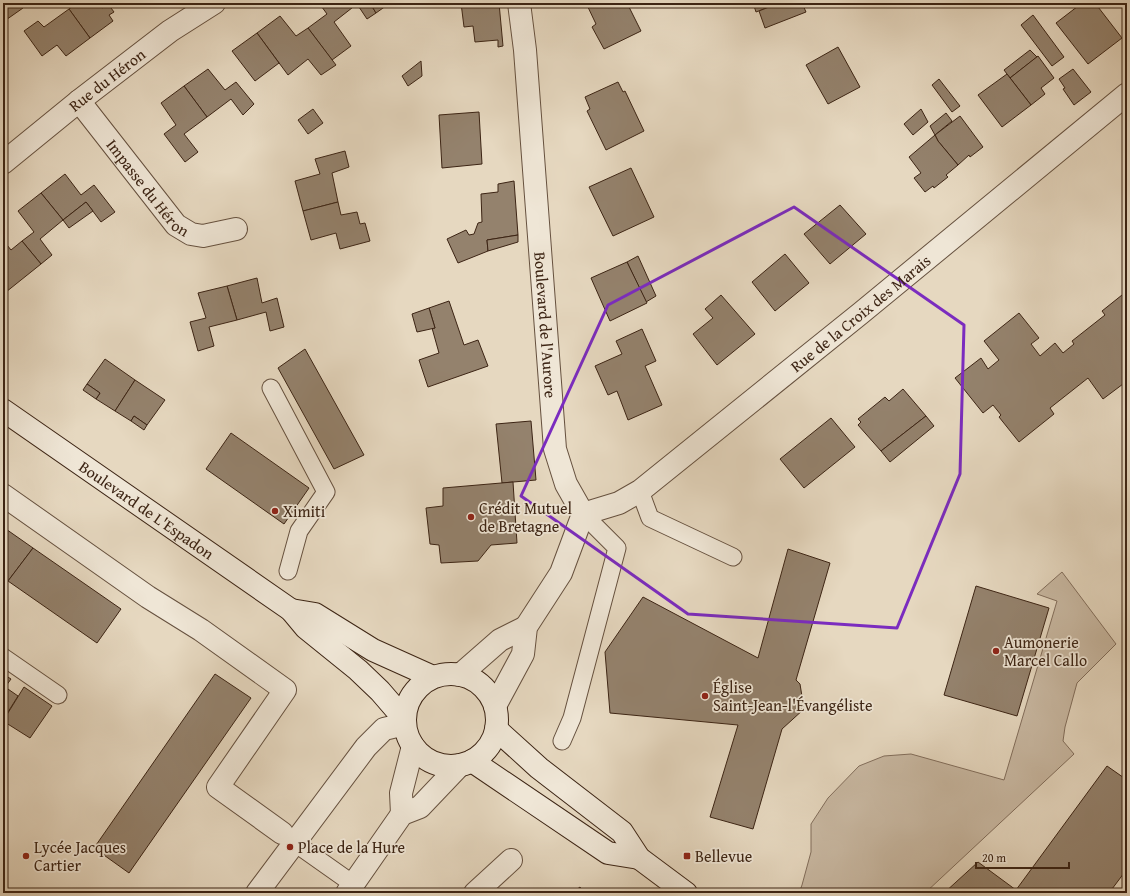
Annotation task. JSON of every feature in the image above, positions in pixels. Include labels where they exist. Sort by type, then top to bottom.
[{"type":"street","name":"Rue du Héron","points":[[3,163],[79,101],[170,31],[214,3]]},
{"type":"street","name":"Boulevard de l'Aurore","points":[[519,3],[525,50],[555,449],[566,484],[583,514]]},
{"type":"street","name":"Rue de la Croix des Marais","points":[[583,514],[619,503],[640,490],[861,313],[1127,94]]},
{"type":"street","name":"Impasse du Héron","points":[[79,101],[176,225],[191,234],[203,236],[236,229]]},
{"type":"street","name":"Boulevard de L'Espadon","points":[[3,410],[291,610],[306,628],[369,680],[405,722]]},
{"type":"street","points":[[3,495],[148,597],[201,630],[285,690],[218,787],[288,838]]},
{"type":"street","points":[[495,706],[523,654],[526,627],[561,573],[583,514]]},
{"type":"street","name":"Boulevard de L'Espadon","points":[[291,610],[315,614],[373,650],[433,677]]},
{"type":"street","points":[[460,675],[500,640],[526,627]]},
{"type":"street","points":[[355,890],[402,814],[420,806],[466,763],[483,753],[491,742],[496,729],[497,718],[493,699],[484,688],[473,679],[460,675],[446,674],[433,677],[422,684],[413,694],[407,707],[405,722],[408,735],[413,746],[422,756],[447,766],[466,763],[608,853],[639,858]]},
{"type":"street","points":[[258,893],[288,838],[366,747],[384,729],[405,722]]},
{"type":"street","points":[[496,729],[539,768],[622,832],[639,858],[686,893]]},
{"type":"street","points":[[402,814],[401,793],[413,746]]},
{"type":"street","points":[[475,893],[511,860]]},
{"type":"lane","points":[[271,388],[326,492],[299,531],[288,571]]},
{"type":"lane","points":[[640,490],[650,518],[733,557]]},
{"type":"lane","points":[[562,741],[572,718],[617,548],[583,514]]},
{"type":"lane","points":[[3,657],[58,695]]},
{"type":"lane","points":[[288,838],[355,890]]},
{"type":"highlighted area","points":[[794,207],[964,325],[960,474],[897,628],[688,614],[521,496],[608,305]]},
{"type":"shaded area","points":[[1062,572],[1116,644],[1077,683],[1065,727],[1063,741],[1074,754],[925,893],[799,893],[811,852],[811,824],[828,798],[859,766],[884,756],[911,754],[1004,780],[1057,601],[1037,594]]},
{"type":"building","points":[[3,3],[20,3],[23,8],[3,22]]},
{"type":"building","points":[[77,3],[98,3],[102,8],[108,4],[114,12],[109,15],[113,21],[90,38],[69,9]]},
{"type":"building","points":[[319,3],[357,4],[334,22],[351,46],[332,60],[308,28],[327,14]]},
{"type":"building","points":[[370,3],[376,13],[367,19],[357,4]]},
{"type":"building","points":[[370,3],[390,3],[376,13]]},
{"type":"building","points":[[461,3],[499,3],[503,46],[498,47],[498,40],[475,42],[473,26],[464,27]]},
{"type":"building","points":[[586,3],[627,3],[641,31],[604,49],[592,27],[596,24]]},
{"type":"building","points":[[753,3],[779,3],[756,12]]},
{"type":"building","points":[[779,3],[802,3],[806,12],[765,28],[759,11]]},
{"type":"building","points":[[1082,3],[1095,3],[1122,38],[1088,64],[1056,23]]},
{"type":"building","points":[[69,9],[90,38],[66,56],[57,45],[42,56],[24,31],[38,21],[44,27]]},
{"type":"building","points":[[1033,15],[1064,57],[1052,66],[1021,25]]},
{"type":"building","points":[[280,16],[296,36],[308,28],[336,65],[321,75],[308,59],[288,75],[257,33]]},
{"type":"building","points":[[257,33],[279,63],[255,81],[232,51]]},
{"type":"building","points":[[838,47],[860,87],[828,104],[806,65]]},
{"type":"building","points":[[1030,50],[1037,57],[1010,78],[1004,70]]},
{"type":"building","points":[[1038,56],[1054,78],[1041,88],[1045,94],[1031,105],[1010,78]]},
{"type":"building","points":[[421,61],[422,76],[408,86],[402,76]]},
{"type":"building","points":[[208,69],[225,90],[236,82],[254,104],[243,115],[231,99],[207,117],[184,86]]},
{"type":"building","points":[[1073,69],[1091,92],[1074,105],[1063,89],[1065,88],[1059,79]]},
{"type":"building","points":[[1007,74],[1031,105],[1002,127],[978,95]]},
{"type":"building","points":[[939,79],[960,106],[952,112],[932,85]]},
{"type":"building","points":[[618,82],[623,92],[625,91],[644,131],[606,150],[587,111],[590,109],[585,97]]},
{"type":"building","points":[[184,86],[207,117],[184,134],[198,152],[185,162],[164,134],[176,125],[161,103]]},
{"type":"building","points":[[313,109],[323,123],[308,134],[298,120]]},
{"type":"building","points":[[921,109],[928,122],[913,135],[904,124]]},
{"type":"building","points":[[479,112],[482,164],[442,168],[439,115]]},
{"type":"building","points":[[946,113],[952,121],[935,135],[930,126]]},
{"type":"building","points":[[960,116],[983,147],[970,157],[969,155],[958,165],[938,141],[935,135]]},
{"type":"building","points":[[935,135],[938,141],[958,165],[946,175],[948,177],[934,188],[933,186],[925,192],[914,178],[921,173],[909,157]]},
{"type":"building","points":[[345,151],[349,167],[332,173],[338,202],[303,211],[295,181],[320,174],[315,159]]},
{"type":"building","points":[[631,168],[654,217],[613,236],[589,187]]},
{"type":"building","points":[[65,174],[81,195],[94,185],[115,212],[101,222],[86,202],[63,220],[41,193]]},
{"type":"building","points":[[514,181],[518,235],[487,240],[488,251],[458,263],[447,239],[466,230],[469,235],[474,234],[478,223],[482,222],[481,194],[498,192],[498,184]]},
{"type":"building","points":[[41,193],[63,220],[40,239],[52,255],[41,264],[22,241],[34,232],[18,211]]},
{"type":"building","points":[[86,202],[93,211],[69,228],[63,220]]},
{"type":"building","points":[[338,202],[341,215],[357,212],[360,224],[365,223],[370,241],[340,249],[336,233],[311,240],[303,211]]},
{"type":"building","points":[[840,205],[866,234],[830,264],[804,234]]},
{"type":"building","points":[[518,235],[518,242],[488,251],[487,240]]},
{"type":"building","points":[[3,240],[11,250],[22,241],[41,264],[6,292],[3,288]]},
{"type":"building","points":[[785,254],[809,283],[775,311],[752,282]]},
{"type":"building","points":[[638,256],[656,296],[646,302],[627,262]]},
{"type":"building","points":[[627,262],[647,303],[610,321],[591,278]]},
{"type":"building","points":[[257,278],[262,303],[277,298],[284,327],[270,331],[266,312],[237,320],[227,286]]},
{"type":"building","points":[[227,286],[237,320],[209,327],[214,346],[198,351],[190,322],[206,318],[198,293]]},
{"type":"building","points":[[1127,291],[1127,381],[1103,399],[1088,378],[1050,408],[1054,414],[1019,442],[999,417],[1001,415],[993,405],[983,413],[955,378],[981,358],[988,369],[999,360],[984,341],[1019,313],[1039,338],[1031,344],[1040,356],[1055,343],[1063,353],[1074,344],[1072,341],[1105,315],[1102,311]]},
{"type":"building","points":[[721,295],[755,334],[717,365],[693,334],[713,318],[705,309]]},
{"type":"building","points":[[449,301],[464,345],[478,340],[488,366],[428,387],[419,360],[439,353],[432,328],[435,328],[429,308]]},
{"type":"building","points":[[429,308],[435,328],[417,332],[412,314]]},
{"type":"building","points":[[642,329],[656,361],[645,366],[662,405],[628,420],[617,391],[608,395],[595,366],[622,354],[616,341]]},
{"type":"building","points":[[305,349],[364,455],[334,469],[278,368]]},
{"type":"building","points":[[105,359],[135,380],[115,411],[96,399],[100,393],[87,384]]},
{"type":"building","points":[[135,380],[165,400],[147,425],[134,416],[131,421],[115,411]]},
{"type":"building","points":[[87,384],[100,393],[96,399],[83,390]]},
{"type":"building","points":[[903,389],[926,416],[881,451],[858,425],[861,422],[858,419],[885,397],[889,401]]},
{"type":"building","points":[[134,416],[147,425],[144,430],[131,421]]},
{"type":"building","points":[[926,416],[934,426],[890,462],[881,451]]},
{"type":"building","points":[[831,418],[855,447],[804,488],[780,459]]},
{"type":"building","points":[[531,421],[536,480],[502,483],[496,424]]},
{"type":"building","points":[[231,433],[309,488],[284,524],[206,469]]},
{"type":"building","name":"Crédit Mutuel de Bretagne","points":[[513,482],[517,543],[491,545],[478,561],[441,563],[439,545],[430,544],[426,508],[443,506],[443,488]]},
{"type":"building","points":[[3,527],[33,548],[8,581],[3,578]]},
{"type":"building","points":[[33,548],[121,609],[97,643],[8,581]]},
{"type":"building","name":"Église Saint-Jean-l'Évangéliste","points":[[788,549],[830,563],[796,680],[800,684],[804,709],[782,729],[753,829],[710,817],[738,725],[610,713],[605,652],[643,597],[758,658]]},
{"type":"building","name":"Aumonerie Marcel Callo","points":[[976,586],[1049,608],[1017,716],[944,695]]},
{"type":"building","points":[[3,674],[11,679],[3,690]]},
{"type":"building","points":[[215,674],[251,698],[129,873],[94,848]]},
{"type":"building","points":[[5,687],[18,696],[3,720],[3,690]]},
{"type":"building","points":[[24,687],[52,706],[30,738],[3,721]]},
{"type":"building","points":[[1107,766],[1127,780],[1127,869],[1109,893],[944,893],[978,862],[1016,890]]},
{"type":"building","points":[[580,887],[584,893],[572,893]]},
{"type":"place","name":"Ximiti","points":[[275,511]]},
{"type":"place","name":"Crédit Mutuel de Bretagne","points":[[471,517]]},
{"type":"place","name":"Aumonerie Marcel Callo","points":[[996,651]]},
{"type":"place","name":"Église Saint-Jean-l'Évangéliste","points":[[705,696]]},
{"type":"place","name":"Place de la Hure","points":[[290,847]]},
{"type":"place","name":"Lycée Jacques Cartier","points":[[26,856]]},
{"type":"place","name":"Bellevue","points":[[687,856]]}]
